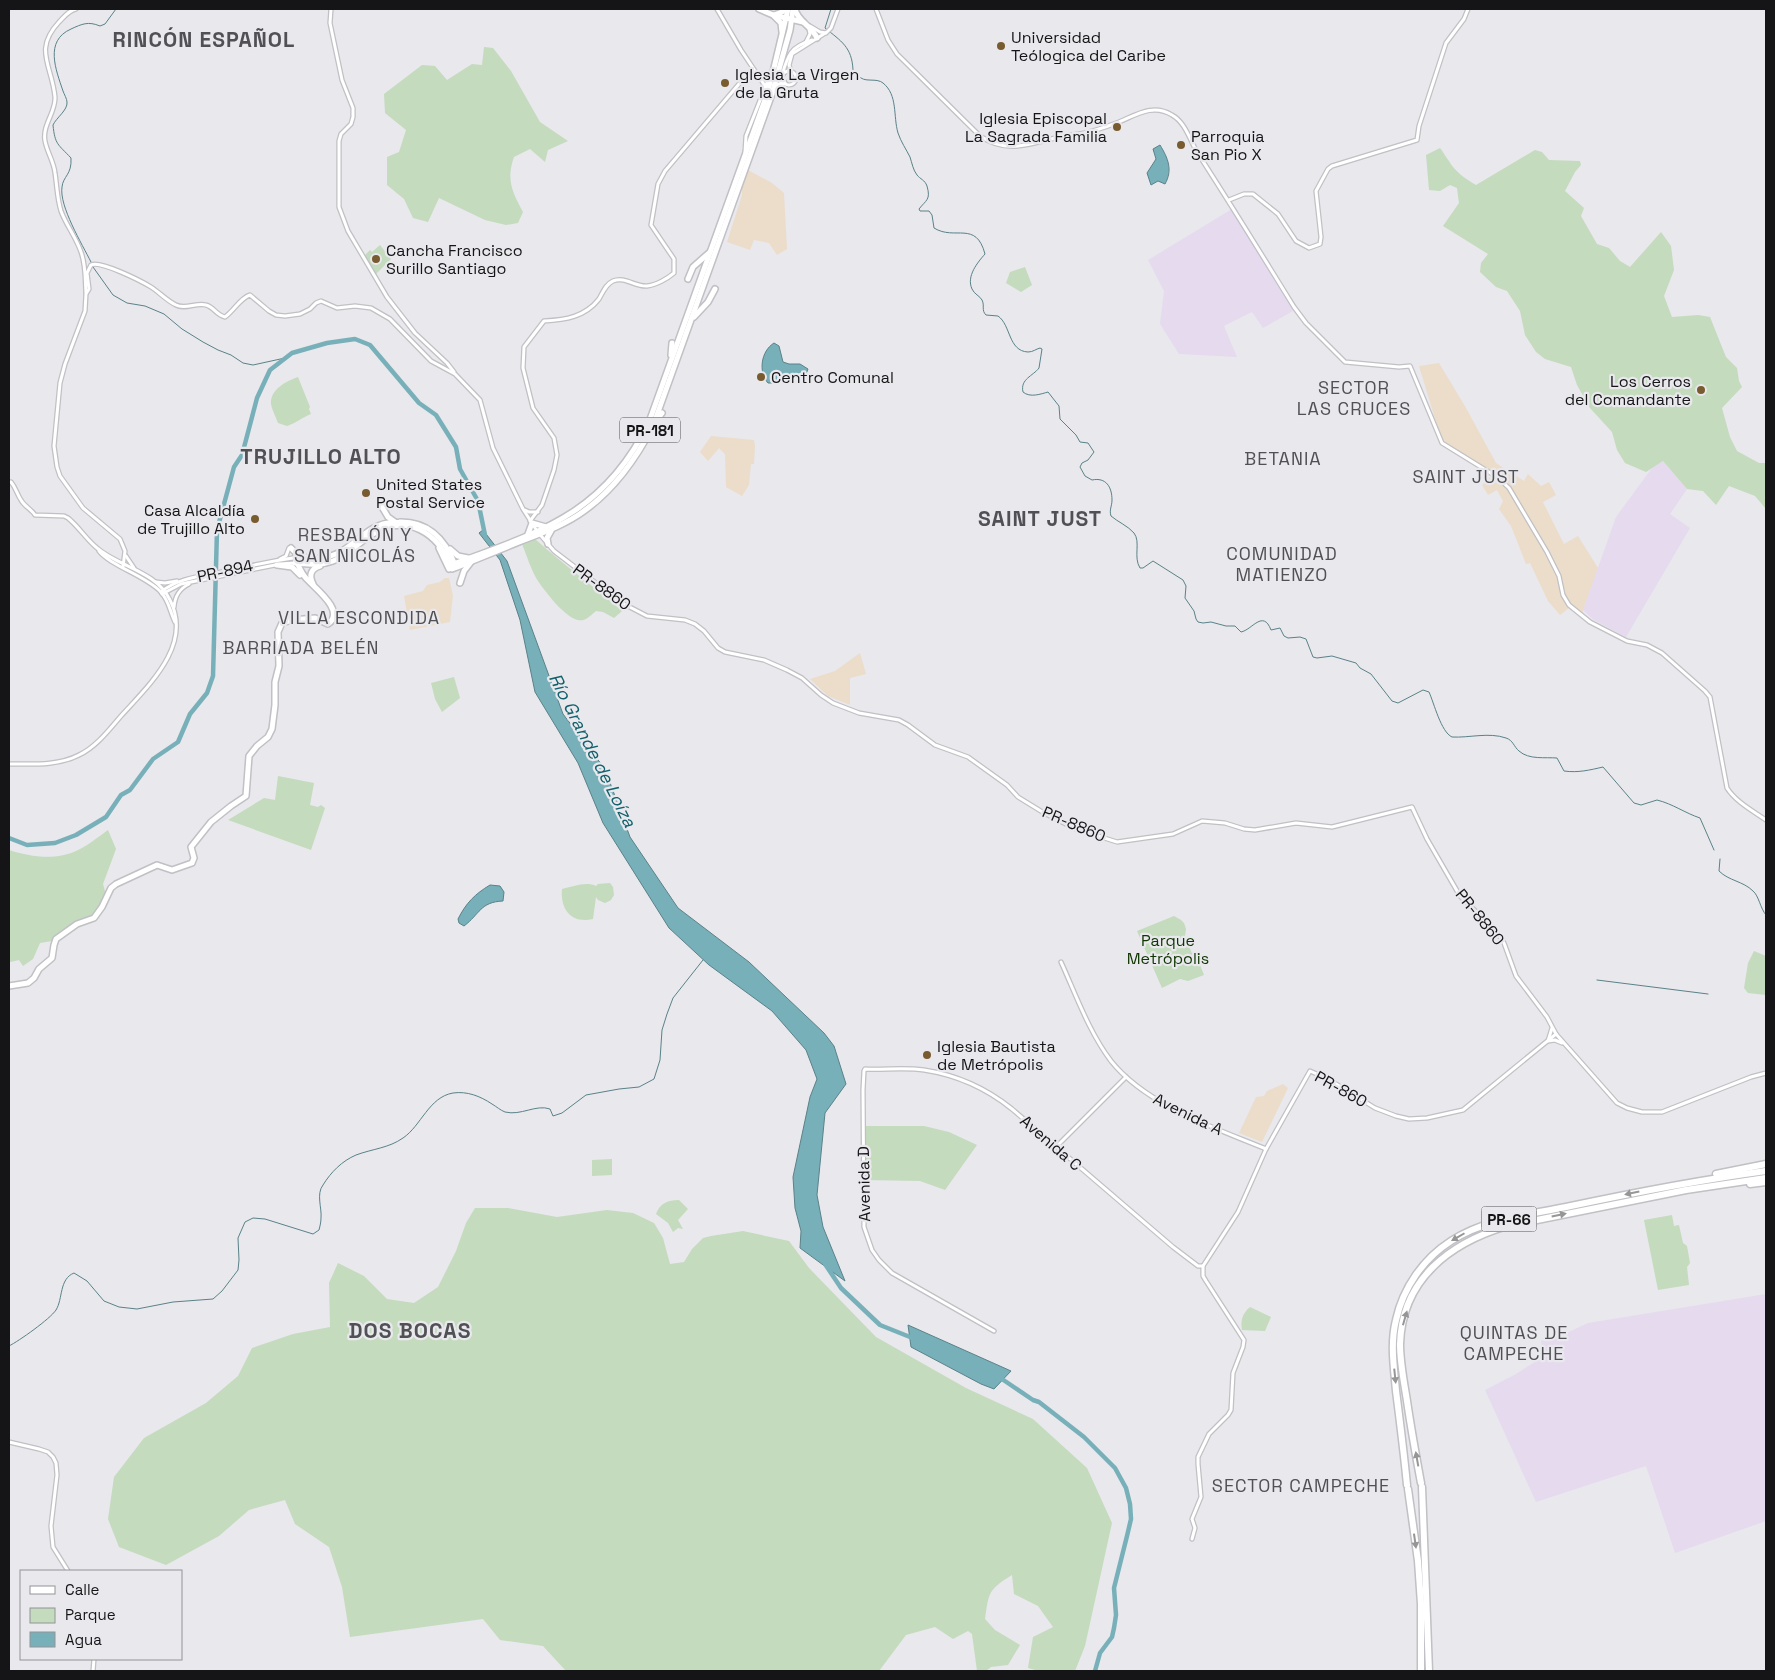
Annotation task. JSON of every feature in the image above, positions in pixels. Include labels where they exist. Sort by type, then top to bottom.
[{"type":"highway","points":[[1656,1188],[1666,1184],[1766,1164]]},
{"type":"highway","name":"PR-66","points":[[1421,1671],[1421,1604],[1418,1561],[1407,1487],[1393,1361],[1393,1340],[1400,1304],[1423,1266],[1434,1254],[1462,1234],[1490,1224],[1656,1188],[1766,1171]]},
{"type":"highway","name":"PR-66","points":[[1429,1671],[1421,1485],[1400,1354],[1403,1321],[1420,1282],[1441,1259],[1466,1242],[1507,1226],[1696,1188],[1766,1178]]},
{"type":"highway","points":[[1696,1188],[1766,1182]]},
{"type":"main road","points":[[759,9],[773,15],[805,23]]},
{"type":"main road","points":[[773,15],[787,9]]},
{"type":"main road","name":"PR-181","points":[[295,561],[316,564],[333,561],[348,553],[371,535],[389,527],[404,526],[416,528],[438,539],[449,551],[452,567],[526,537],[552,529],[585,510],[614,484],[636,456],[653,426],[772,94],[790,30],[787,9]]},
{"type":"main road","points":[[794,9],[817,38]]},
{"type":"main road","name":"PR-181","points":[[538,533],[593,498],[623,466],[649,422],[766,96],[783,34],[794,9]]},
{"type":"main road","points":[[773,15],[781,24],[783,34]]},
{"type":"main road","points":[[790,30],[796,25],[805,23]]},
{"type":"main road","points":[[772,94],[779,85],[784,83]]},
{"type":"main road","points":[[688,279],[693,267],[710,252]]},
{"type":"main road","points":[[690,321],[708,302],[715,289]]},
{"type":"main road","points":[[672,344],[672,360]]},
{"type":"main road","points":[[653,426],[662,413]]},
{"type":"main road","points":[[295,561],[322,559],[337,554],[378,526],[383,521],[383,510],[388,517],[396,522]]},
{"type":"main road","points":[[378,526],[396,522],[420,524],[455,554],[471,559],[460,583]]},
{"type":"main road","points":[[526,537],[531,529],[531,522],[546,527]]},
{"type":"main road","points":[[548,544],[547,538],[552,529]]},
{"type":"main road","points":[[290,548],[301,556],[313,560]]},
{"type":"main road","points":[[295,561],[300,575]]},
{"type":"main road","points":[[9,986],[26,984],[32,980],[39,969],[52,958],[56,939],[77,924],[94,918],[116,884],[157,865],[172,870],[192,863],[194,858],[192,847],[208,826],[231,806],[245,798],[248,787],[249,756],[268,737],[272,729],[275,682],[279,666],[278,630],[284,622],[292,620],[315,618],[326,624],[330,622],[334,614],[329,601],[314,587],[295,561]]},
{"type":"main road","points":[[314,587],[311,577],[313,570],[333,561]]},
{"type":"main road","points":[[277,562],[292,567],[305,582],[319,592]]},
{"type":"street","points":[[76,9],[69,11],[51,30],[46,40],[45,57],[54,88],[55,102],[45,128],[45,136],[56,172],[56,188],[60,209],[82,253],[86,294],[85,311],[65,364],[58,399],[54,446],[60,476],[83,508],[120,538],[128,561],[136,570]]},
{"type":"street","points":[[331,9],[330,22],[342,80],[353,108],[351,124],[341,134],[339,141],[338,207],[348,231],[384,292],[415,333],[447,362],[455,374]]},
{"type":"street","points":[[717,9],[765,86]]},
{"type":"street","points":[[817,38],[806,42],[788,54],[782,75],[784,83],[796,82],[796,76],[791,72],[789,65],[792,54],[828,31],[838,9]]},
{"type":"street","points":[[876,9],[888,40],[897,54],[953,110],[986,140],[996,144],[1024,146],[1053,138],[1080,134],[1119,122],[1144,110],[1160,110],[1173,115],[1229,200],[1294,307],[1306,322],[1344,362],[1410,366],[1442,443],[1496,477],[1509,488],[1551,560],[1569,605],[1590,622],[1627,641],[1646,645],[1662,653],[1710,698],[1726,788],[1730,794],[1766,820]]},
{"type":"street","points":[[1229,200],[1244,194],[1253,194],[1278,214],[1296,241],[1309,248],[1320,244],[1321,237],[1316,191],[1328,169],[1332,166],[1418,140],[1419,126],[1446,42],[1464,19],[1468,9]]},
{"type":"street","points":[[805,23],[820,32],[828,31]]},
{"type":"street","points":[[805,23],[810,34],[806,42]]},
{"type":"street","points":[[745,154],[746,136],[776,62]]},
{"type":"street","points":[[782,75],[791,72]]},
{"type":"street","points":[[531,522],[542,506],[557,455],[554,438],[533,408],[523,368],[524,347],[544,321],[576,317],[598,300],[605,287],[611,282],[620,280],[647,286],[662,281],[674,273],[674,259],[651,225],[659,180],[740,84],[757,73],[770,75]]},
{"type":"street","points":[[86,294],[89,289],[88,268],[90,264],[94,263],[136,279],[151,287],[175,305],[180,307],[204,304],[211,306],[218,315],[225,316],[233,311],[245,297],[250,295],[269,311],[276,315],[286,316],[300,314],[321,301],[336,308],[364,306],[371,308],[390,320],[431,361],[455,374]]},
{"type":"street","name":"PR-8860","points":[[455,374],[480,400],[493,448],[522,507],[538,533],[564,559],[631,609],[647,616],[685,620],[695,624],[704,631],[718,648],[725,652],[764,660],[786,670],[802,678],[833,702],[858,714],[899,720],[935,745],[968,758],[1007,786],[1018,797],[1034,807],[1076,828],[1097,837],[1117,842],[1174,834],[1202,821],[1225,823],[1254,830],[1296,824],[1332,826],[1412,807],[1426,839],[1460,896],[1496,931],[1504,943],[1512,969],[1518,980],[1547,1017],[1556,1034]]},
{"type":"street","points":[[9,482],[17,489],[22,502],[32,509],[35,515],[64,516],[68,518],[107,558],[136,570],[155,582],[175,612]]},
{"type":"street","points":[[522,507],[529,512],[538,512]]},
{"type":"street","points":[[277,562],[286,556],[290,548]]},
{"type":"street","points":[[99,550],[114,558],[163,592],[176,623]]},
{"type":"street","points":[[114,558],[119,558],[125,554]]},
{"type":"street","points":[[123,565],[125,554]]},
{"type":"street","name":"PR-894","points":[[163,592],[191,580],[277,562],[295,561]]},
{"type":"street","points":[[155,582],[165,583],[182,580]]},
{"type":"street","name":"PR-894","points":[[163,592],[182,580],[191,580]]},
{"type":"street","points":[[9,764],[61,762],[79,756],[106,732],[158,674],[172,649],[176,623],[175,603],[178,593],[191,580]]},
{"type":"street","name":"Avenida A","points":[[1061,962],[1101,1046],[1126,1077],[1162,1103],[1266,1149]]},
{"type":"street","points":[[1552,1027],[1548,1041],[1555,1040],[1562,1043]]},
{"type":"street","points":[[1556,1034],[1617,1103],[1642,1112],[1662,1112],[1766,1073]]},
{"type":"street","name":"PR-860","points":[[1203,1266],[1238,1212],[1266,1149],[1310,1071],[1328,1079],[1375,1108],[1408,1119],[1427,1118],[1463,1110],[1556,1034]]},
{"type":"street","name":"Avenida D","points":[[875,1070],[865,1069],[864,1071],[864,1227],[868,1242],[879,1260],[892,1273],[994,1331]]},
{"type":"street","name":"Avenida C","points":[[875,1070],[923,1070],[970,1083],[999,1099],[1173,1247],[1198,1266],[1203,1266]]},
{"type":"street","points":[[1056,1148],[1126,1077]]},
{"type":"street","points":[[1192,1539],[1195,1528],[1192,1519],[1201,1497],[1198,1457],[1209,1434],[1231,1410],[1233,1373],[1244,1347],[1244,1340],[1203,1276],[1203,1266]]},
{"type":"street","points":[[9,1442],[39,1448],[48,1452],[56,1463],[57,1475],[51,1526],[53,1547],[67,1570]]},
{"type":"shaded area","points":[[748,170],[772,183],[784,193],[787,249],[777,255],[769,243],[754,240],[750,250],[727,242],[742,195],[742,183]]},
{"type":"shaded area","points":[[1232,209],[1293,311],[1263,328],[1252,312],[1224,326],[1237,357],[1179,354],[1160,324],[1164,291],[1148,260]]},
{"type":"shaded area","points":[[1439,363],[1496,463],[1524,481],[1528,474],[1541,486],[1549,482],[1556,495],[1543,502],[1564,544],[1578,536],[1598,568],[1581,617],[1569,608],[1560,615],[1548,601],[1530,563],[1526,564],[1511,526],[1499,509],[1503,501],[1497,490],[1488,495],[1482,485],[1494,473],[1445,442],[1440,435],[1419,366]]},
{"type":"shaded area","points":[[711,436],[754,440],[754,464],[751,464],[749,485],[742,496],[726,487],[725,454],[719,448],[708,461],[700,452]]},
{"type":"shaded area","points":[[1663,461],[1687,489],[1670,514],[1690,528],[1626,637],[1594,620],[1583,610],[1616,517],[1652,468]]},
{"type":"shaded area","points":[[445,578],[449,578],[453,596],[450,622],[410,630],[404,596],[423,591],[427,585],[440,582]]},
{"type":"shaded area","points":[[860,653],[866,674],[850,678],[850,705],[828,696],[810,679],[835,671]]},
{"type":"shaded area","points":[[1283,1084],[1288,1088],[1262,1142],[1239,1133],[1256,1097],[1264,1096],[1267,1091]]},
{"type":"shaded area","points":[[1766,1294],[1766,1521],[1675,1553],[1646,1466],[1536,1502],[1485,1390],[1516,1374],[1544,1356],[1541,1341],[1560,1336],[1588,1323]]},
{"type":"green space","points":[[484,47],[493,48],[511,71],[540,122],[568,141],[548,150],[545,162],[530,149],[514,157],[510,179],[523,212],[518,223],[506,225],[485,220],[439,198],[428,222],[413,218],[404,199],[387,185],[387,157],[399,152],[406,130],[385,113],[384,94],[422,65],[435,66],[447,80],[472,64],[482,65]]},
{"type":"green space","points":[[1440,148],[1451,165],[1476,185],[1535,150],[1542,152],[1549,160],[1580,161],[1581,165],[1565,191],[1584,208],[1581,216],[1597,244],[1609,248],[1620,261],[1630,267],[1661,232],[1671,246],[1674,270],[1664,296],[1672,317],[1698,315],[1710,317],[1726,357],[1737,368],[1742,387],[1722,408],[1730,437],[1737,451],[1759,463],[1766,463],[1766,509],[1755,496],[1729,486],[1716,505],[1703,491],[1687,489],[1663,461],[1646,472],[1625,463],[1617,450],[1612,432],[1590,408],[1577,385],[1571,367],[1545,359],[1536,352],[1525,335],[1520,311],[1507,291],[1496,287],[1480,272],[1481,263],[1488,254],[1443,226],[1459,203],[1457,188],[1450,185],[1440,191],[1429,190],[1426,155]]},
{"type":"green space","points":[[380,245],[391,259],[375,275],[364,256],[370,250],[372,252]]},
{"type":"green space","points":[[1025,267],[1032,285],[1021,292],[1006,283],[1010,272]]},
{"type":"green space","points":[[298,377],[311,414],[287,426],[278,423],[271,399],[280,386]]},
{"type":"green space","points":[[535,539],[622,611],[614,618],[603,612],[596,611],[583,620],[577,620],[564,612],[541,586],[529,563],[522,544]]},
{"type":"green space","points":[[454,677],[460,698],[442,712],[435,699],[431,683]]},
{"type":"green space","points":[[278,776],[314,783],[310,805],[318,807],[321,805],[325,808],[311,850],[228,820],[264,798],[275,800]]},
{"type":"green space","points":[[108,830],[116,849],[103,884],[106,895],[95,916],[77,923],[52,941],[40,943],[33,959],[23,966],[19,960],[10,962],[9,970],[9,850],[35,856],[61,856],[82,848]]},
{"type":"green space","points":[[610,883],[613,887],[614,895],[611,900],[605,903],[596,897],[593,919],[586,920],[573,917],[565,909],[562,889],[583,884],[596,886],[598,884]]},
{"type":"green space","name":"Parque Metrópolis","points":[[1174,916],[1184,923],[1186,929],[1185,936],[1195,961],[1200,965],[1204,975],[1188,981],[1180,979],[1162,988],[1137,931]]},
{"type":"green space","points":[[1754,951],[1766,956],[1766,995],[1748,993],[1744,988],[1748,963]]},
{"type":"green space","points":[[865,1126],[924,1126],[949,1132],[977,1145],[945,1190],[920,1181],[865,1180]]},
{"type":"green space","points":[[612,1159],[612,1175],[592,1176],[592,1160]]},
{"type":"green space","points":[[679,1200],[688,1209],[678,1220],[683,1229],[678,1228],[673,1232],[668,1223],[656,1214],[665,1203]]},
{"type":"green space","points":[[475,1208],[508,1208],[557,1217],[607,1210],[633,1213],[654,1223],[663,1238],[670,1264],[684,1262],[692,1249],[703,1238],[711,1236],[743,1231],[789,1241],[809,1268],[876,1337],[966,1388],[1033,1419],[1087,1468],[1112,1523],[1085,1646],[1075,1671],[1039,1671],[1028,1668],[1033,1637],[1053,1627],[1038,1606],[1014,1594],[1012,1575],[998,1584],[991,1592],[985,1619],[995,1630],[1020,1645],[1008,1665],[991,1667],[986,1671],[977,1671],[972,1634],[968,1631],[953,1639],[935,1627],[906,1635],[879,1671],[566,1671],[543,1646],[500,1640],[483,1619],[350,1637],[342,1587],[329,1547],[295,1524],[285,1500],[249,1510],[219,1536],[166,1565],[119,1547],[108,1519],[114,1477],[144,1438],[206,1403],[238,1376],[252,1348],[293,1334],[330,1327],[329,1283],[338,1263],[364,1276],[387,1299],[414,1303],[438,1287],[456,1251],[466,1223]]},
{"type":"green space","points":[[1672,1215],[1674,1226],[1679,1225],[1683,1243],[1687,1246],[1690,1263],[1687,1267],[1689,1285],[1658,1290],[1644,1220]]},
{"type":"green space","points":[[1250,1307],[1271,1317],[1265,1331],[1242,1330],[1241,1323],[1243,1317]]},
{"type":"water","points":[[1160,145],[1167,159],[1169,174],[1165,184],[1158,181],[1151,185],[1147,173],[1156,159],[1153,149]]},
{"type":"water","points":[[774,343],[779,346],[783,362],[800,364],[808,369],[806,374],[768,383],[763,373],[762,362],[766,351]]},
{"type":"water","points":[[483,530],[507,561],[563,714],[605,769],[630,837],[678,908],[749,962],[824,1033],[834,1046],[846,1084],[825,1113],[817,1195],[823,1227],[845,1281],[800,1248],[801,1231],[795,1208],[793,1177],[810,1097],[817,1079],[806,1050],[772,1011],[709,965],[669,928],[603,823],[578,763],[535,692],[520,620],[500,560],[479,533]]},
{"type":"water","points":[[490,885],[500,886],[504,892],[503,901],[485,906],[464,926],[459,923],[458,919],[464,908],[475,895]]},
{"type":"water","points":[[908,1325],[1011,1371],[994,1389],[981,1384],[911,1347]]},
{"type":"waterway","points":[[91,262],[67,214],[62,195],[62,187],[69,172],[71,158],[58,144],[54,132],[53,125],[67,105],[67,99],[60,83],[54,57],[57,41],[63,34],[88,23],[100,26],[105,24],[116,9]]},
{"type":"waterway","points":[[831,9],[825,28],[845,45],[853,70],[863,79],[883,83],[891,93],[899,136],[916,173],[927,186],[928,197],[919,209],[920,211],[929,211],[932,215],[934,228],[950,233],[970,234],[976,237],[985,254],[972,274],[971,284],[973,291],[982,300],[983,310],[986,315],[998,316],[1002,320],[1013,343],[1022,351],[1030,352],[1042,349],[1039,368],[1025,381],[1023,392],[1032,395],[1048,392],[1059,406],[1060,419],[1076,435],[1080,442],[1088,443],[1094,452],[1080,467],[1085,476],[1092,480],[1101,480],[1109,487],[1112,500],[1111,516],[1134,533],[1137,541],[1137,559],[1140,568],[1153,561],[1183,580],[1186,586],[1185,598],[1194,611],[1198,622],[1235,626],[1241,632],[1257,622],[1264,621],[1271,630],[1280,628],[1284,636],[1288,638],[1300,637],[1306,639],[1313,657],[1332,656],[1356,663],[1360,668],[1371,674],[1392,701],[1398,703],[1423,690],[1429,692],[1444,729],[1452,737],[1486,735],[1506,738],[1527,756],[1557,758],[1564,771],[1569,772],[1603,767],[1634,803],[1641,805],[1657,800],[1700,818],[1714,850]]},
{"type":"waterway","points":[[93,267],[113,295],[127,303],[145,306],[164,314],[182,329],[243,363],[253,365],[285,358]]},
{"type":"waterway","name":"Río Grande de Loíza","points":[[9,838],[27,845],[55,843],[76,835],[106,817],[121,795],[130,790],[153,759],[178,742],[190,714],[207,693],[213,676],[217,530],[234,467],[242,455],[257,398],[270,370],[292,353],[327,343],[355,339],[370,345],[419,403],[436,415],[456,447],[460,469],[478,501],[485,535]]},
{"type":"waterway","points":[[1720,859],[1719,871],[1753,891],[1766,915]]},
{"type":"waterway","points":[[9,1346],[34,1330],[53,1314],[66,1280],[74,1273],[87,1281],[104,1301],[119,1307],[137,1309],[173,1302],[213,1299],[222,1291],[238,1270],[238,1238],[245,1222],[253,1218],[265,1219],[313,1234],[319,1230],[321,1189],[333,1171],[346,1160],[356,1155],[386,1146],[403,1138],[431,1106],[445,1096],[453,1093],[478,1096],[503,1111],[511,1113],[545,1108],[550,1109],[553,1116],[562,1113],[586,1095],[639,1087],[654,1079],[660,1060],[662,1030],[673,998],[703,960]]},
{"type":"waterway","points":[[1597,980],[1708,994]]},
{"type":"waterway","name":"Río Grande de Loíza","points":[[825,1264],[841,1288],[880,1325],[915,1339]]},
{"type":"waterway","name":"Río Grande de Loíza","points":[[999,1377],[1039,1402],[1084,1437],[1115,1468],[1126,1488],[1131,1519],[1114,1588],[1116,1615],[1114,1628],[1112,1637],[1100,1653],[1095,1671]]},
{"type":"place","name":"Universidad Teólogica del Caribe","points":[[1001,46]]},
{"type":"place","name":"Iglesia La Virgen de la Gruta","points":[[725,83]]},
{"type":"place","name":"Iglesia Episcopal La Sagrada Familia","points":[[1117,127]]},
{"type":"place","name":"Parroquia San Pio X","points":[[1181,145]]},
{"type":"place","name":"Cancha Francisco Surillo Santiago","points":[[376,259]]},
{"type":"place","name":"Centro Comunal","points":[[761,377]]},
{"type":"place","name":"Los Cerros del Comandante","points":[[1701,390]]},
{"type":"place","name":"United States Postal Service","points":[[366,493]]},
{"type":"place","name":"Casa Alcaldía de Trujillo Alto","points":[[255,519]]},
{"type":"place","name":"Iglesia Bautista de Metrópolis","points":[[927,1055]]},
{"type":"district","name":"RINCÓN ESPAÑOL","points":[[204,39]]},
{"type":"district","name":"SECTOR LAS CRUCES","points":[[1354,397]]},
{"type":"district","name":"TRUJILLO ALTO","points":[[321,456]]},
{"type":"district","name":"BETANIA","points":[[1283,458]]},
{"type":"district","name":"SAINT JUST","points":[[1466,476]]},
{"type":"district","name":"SAINT JUST","points":[[1040,518]]},
{"type":"district","name":"RESBALÓN Y SAN NICOLÁS","points":[[355,544]]},
{"type":"district","name":"COMUNIDAD MATIENZO","points":[[1282,563]]},
{"type":"district","name":"VILLA ESCONDIDA","points":[[359,617]]},
{"type":"district","name":"BARRIADA BELÉN","points":[[301,647]]},
{"type":"district","name":"DOS BOCAS","points":[[410,1330]]},
{"type":"district","name":"QUINTAS DE CAMPECHE","points":[[1514,1342]]},
{"type":"district","name":"SECTOR CAMPECHE","points":[[1301,1485]]}]
